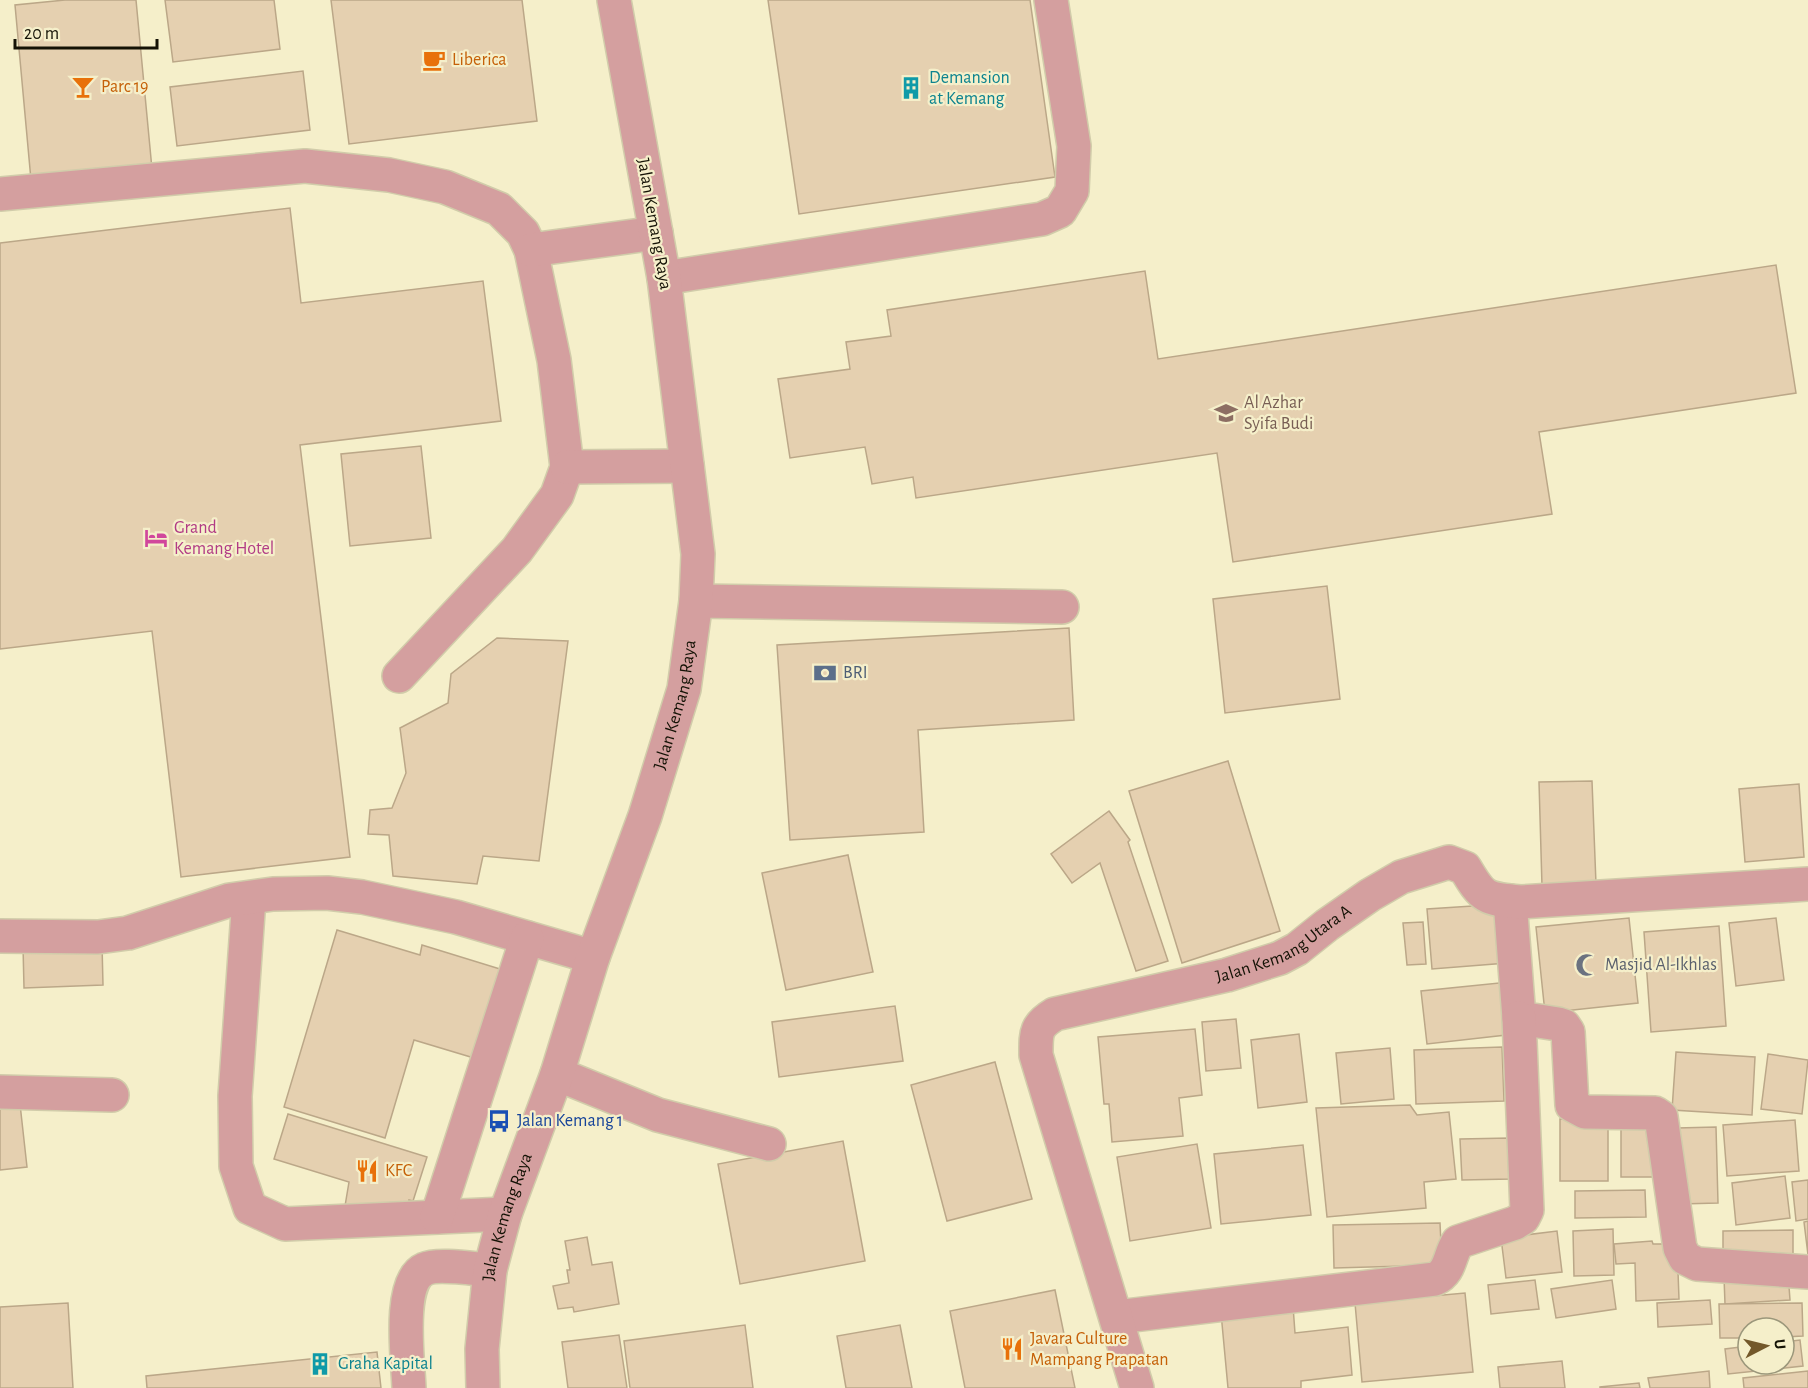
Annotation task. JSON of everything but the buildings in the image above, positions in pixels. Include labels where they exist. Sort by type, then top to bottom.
[{"type":"street","name":"Jalan Kemang Raya","points":[[483,1388],[482,1349],[490,1270],[505,1214],[557,1074],[593,957],[645,816],[684,689],[696,601],[698,554],[664,278],[614,0]]},
{"type":"street","points":[[664,278],[1042,219],[1060,211],[1072,191],[1074,146],[1051,0]]},
{"type":"street","points":[[0,194],[305,166],[389,175],[445,187],[499,209],[523,233],[531,250],[554,360],[567,467],[558,495],[517,550],[399,676]]},
{"type":"street","points":[[531,250],[656,233]]},
{"type":"street","points":[[567,467],[687,466]]},
{"type":"street","points":[[696,601],[1062,607]]},
{"type":"street","name":"Jalan Kemang Utara A","points":[[1117,1317],[1036,1055],[1036,1036],[1042,1022],[1056,1014],[1227,975],[1280,958],[1297,949],[1370,895],[1401,877],[1449,862],[1465,868],[1477,889],[1487,896],[1521,902],[1808,884]]},
{"type":"street","points":[[0,936],[98,937],[129,933],[230,900],[273,894],[327,893],[362,897],[456,917],[593,957]]},
{"type":"street","points":[[249,898],[235,1096],[236,1166],[250,1208],[285,1224],[505,1214]]},
{"type":"street","points":[[1137,1388],[1117,1317],[1436,1279],[1446,1271],[1458,1242],[1515,1223],[1523,1218],[1527,1210],[1519,1018],[1510,901]]},
{"type":"street","points":[[437,1217],[527,938]]},
{"type":"street","points":[[1519,1018],[1558,1024],[1564,1026],[1568,1032],[1572,1105],[1575,1109],[1585,1112],[1655,1113],[1661,1117],[1680,1248],[1685,1258],[1697,1264],[1722,1267],[1808,1272]]},
{"type":"street","points":[[557,1074],[658,1115],[769,1144]]},
{"type":"street","points":[[0,1092],[112,1095]]},
{"type":"street","points":[[409,1388],[406,1303],[413,1279],[425,1268],[448,1266],[490,1270]]},
{"type":"place","name":"Liberica","points":[[434,60]]},
{"type":"place","name":"Parc 19","points":[[83,87]]},
{"type":"place","name":"Demansion at Kemang","points":[[911,88]]},
{"type":"place","name":"Al Azhar Syifa Budi","points":[[1226,413]]},
{"type":"place","name":"Grand Kemang Hotel","points":[[156,538]]},
{"type":"place","name":"BRI","points":[[825,673]]},
{"type":"place","name":"Masjid Al-Ikhlas","points":[[1587,965]]},
{"type":"place","name":"Jalan Kemang 1","points":[[499,1121]]},
{"type":"place","name":"KFC","points":[[367,1171]]},
{"type":"place","name":"Javara Culture Mampang Prapatan","points":[[1012,1349]]},
{"type":"place","name":"Graha Kapital","points":[[320,1364]]}]
